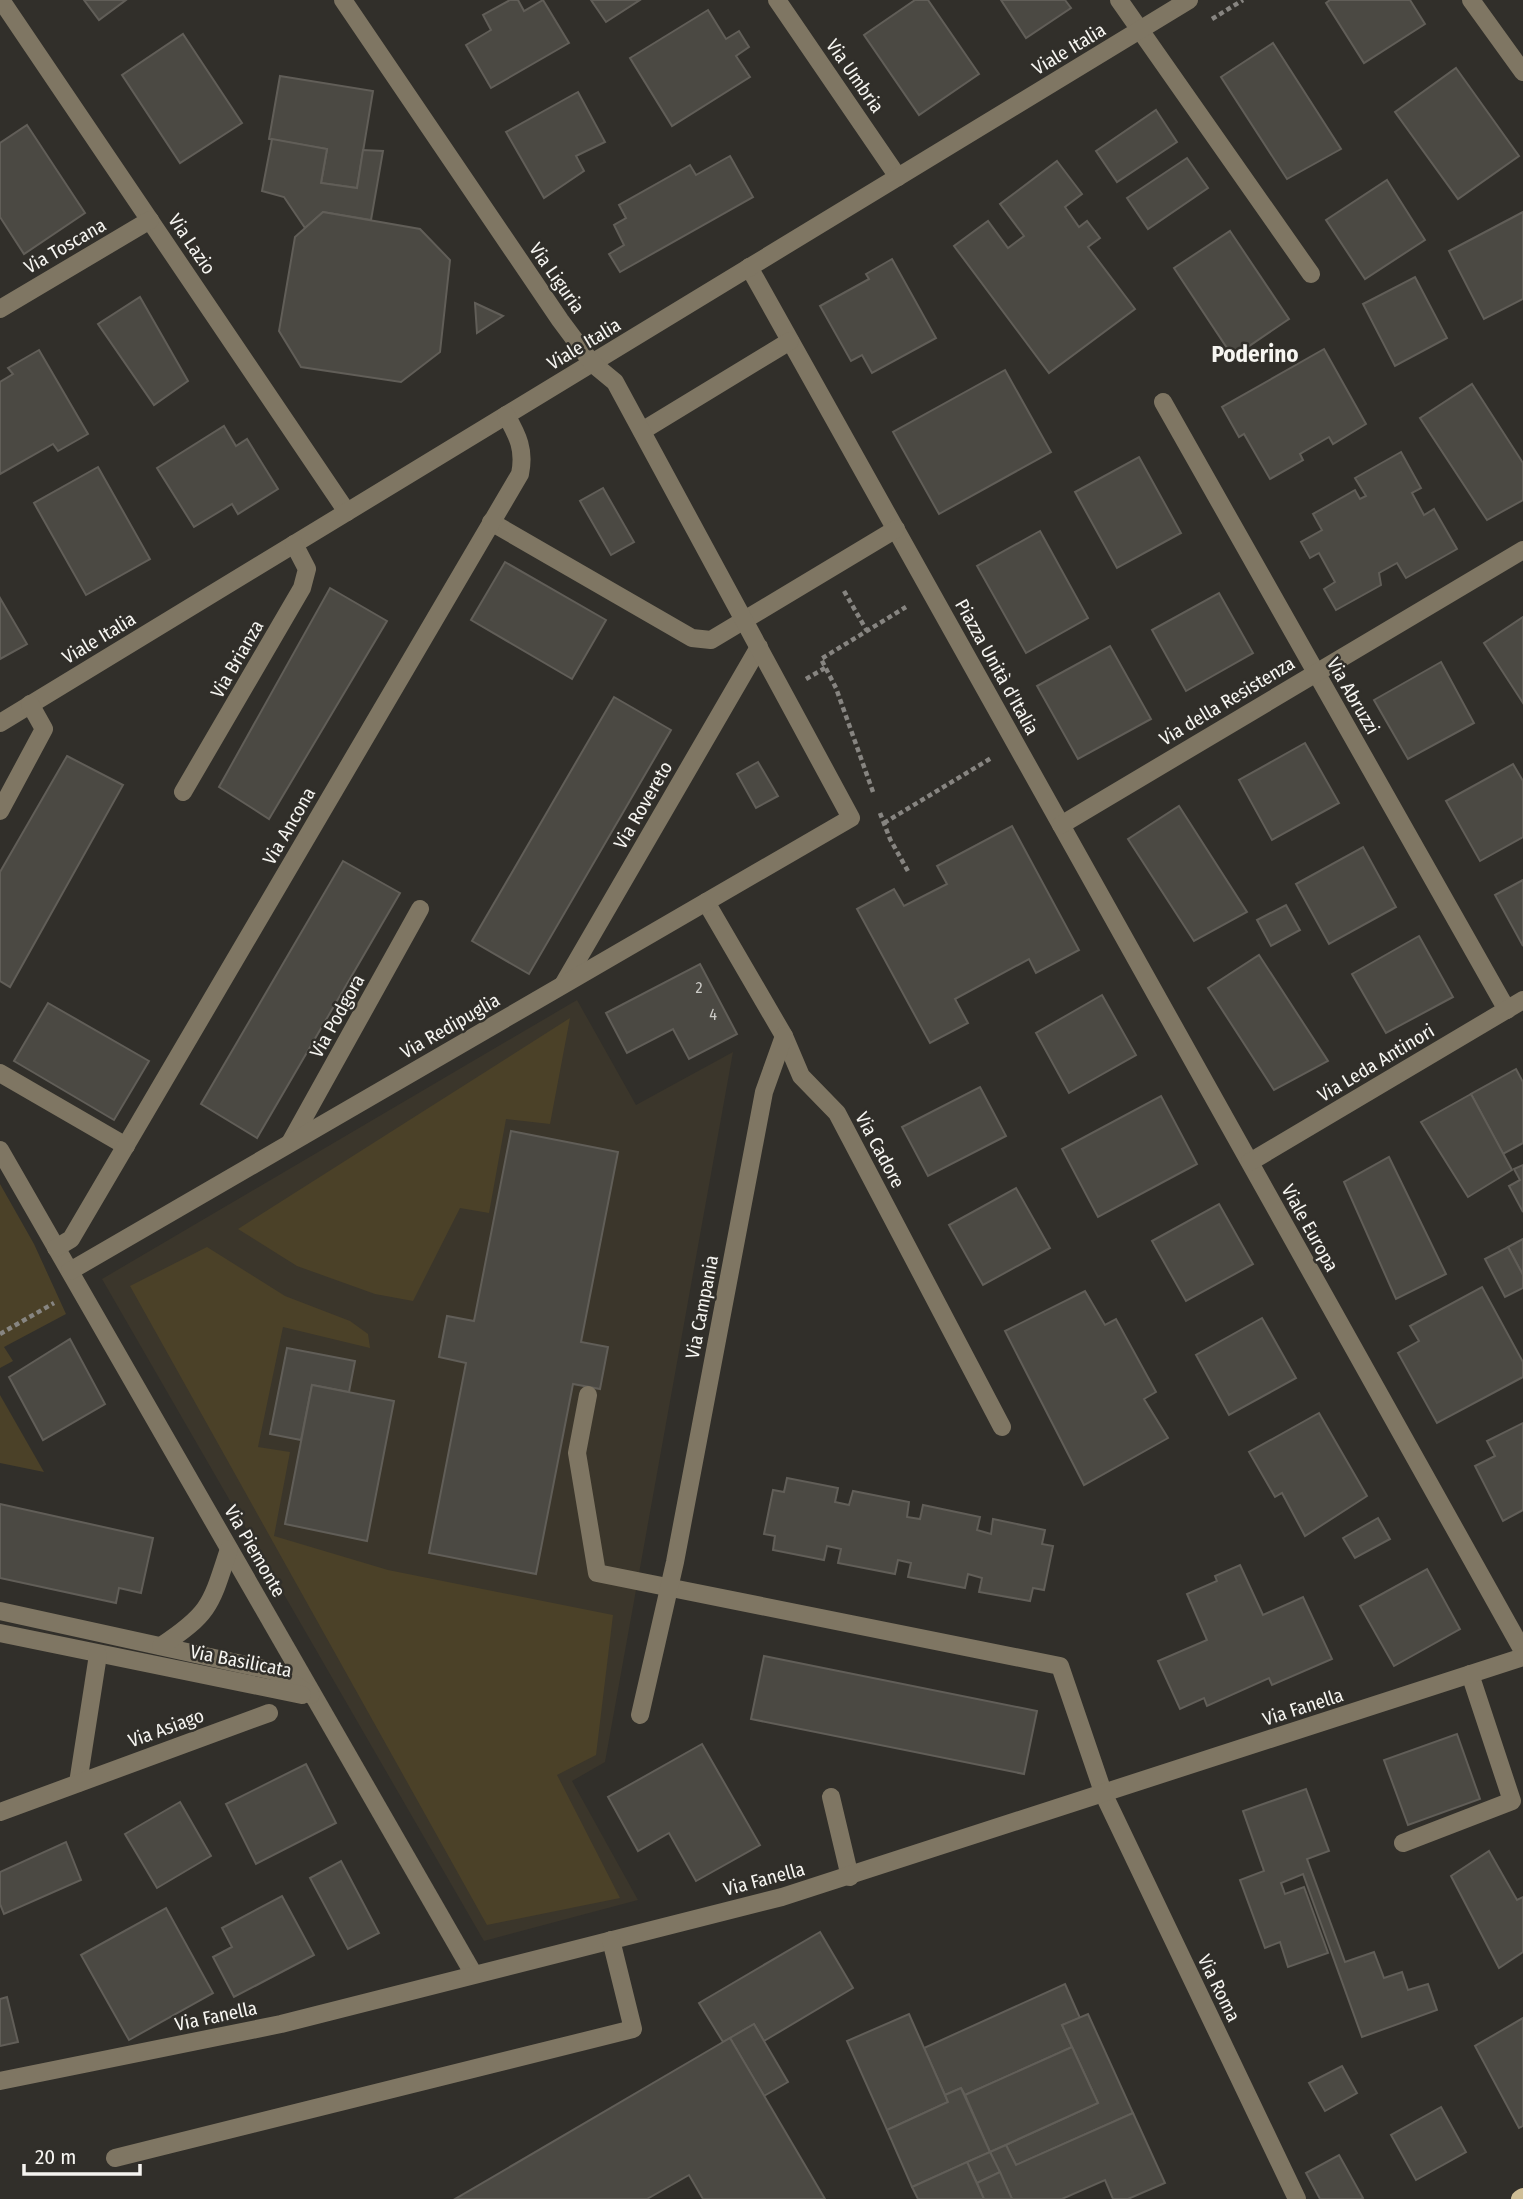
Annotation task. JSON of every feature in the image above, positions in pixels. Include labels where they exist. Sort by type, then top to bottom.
[{"type":"street","name":"Via Lazio","points":[[1,0],[347,512]]},
{"type":"street","name":"Via Liguria","points":[[343,0],[592,363],[615,382],[851,818]]},
{"type":"street","name":"Via Umbria","points":[[776,0],[898,177]]},
{"type":"street","points":[[1119,0],[1311,274]]},
{"type":"street","name":"Viale Italia","points":[[0,723],[1189,0]]},
{"type":"street","points":[[1471,0],[1523,72]]},
{"type":"street","name":"Via Toscana","points":[[0,309],[150,220]]},
{"type":"street","name":"Piazza Unità d'Italia","points":[[750,267],[1061,825]]},
{"type":"street","points":[[642,431],[790,341]]},
{"type":"street","name":"Via Abruzzi","points":[[1163,402],[1507,1010]]},
{"type":"street","name":"Via Ancona","points":[[56,1248],[71,1239],[520,474],[523,458],[520,440],[506,415]]},
{"type":"street","points":[[491,522],[692,638],[711,640],[896,529]]},
{"type":"street","name":"Via Brianza","points":[[183,792],[302,588],[307,569],[294,544]]},
{"type":"street","name":"Via della Resistenza","points":[[1061,825],[1523,550]]},
{"type":"street","name":"Via Rovereto","points":[[564,985],[759,647]]},
{"type":"street","points":[[0,811],[44,729],[30,704]]},
{"type":"street","name":"Via Redipuglia","points":[[70,1271],[851,818]]},
{"type":"street","name":"Viale Europa","points":[[1061,825],[1523,1651]]},
{"type":"street","name":"Via Cadore","points":[[706,902],[784,1036],[801,1076],[837,1113],[1002,1427]]},
{"type":"street","name":"Via Podgora","points":[[289,1143],[420,909]]},
{"type":"street","name":"Via Leda Antinori","points":[[1250,1162],[1523,1000]]},
{"type":"street","name":"Via Campania","points":[[640,1715],[669,1588],[764,1092],[784,1036]]},
{"type":"street","points":[[0,1073],[126,1146]]},
{"type":"street","name":"Via Piemonte","points":[[0,1150],[472,1973]]},
{"type":"street","points":[[588,1395],[577,1453],[597,1573],[1059,1666],[1104,1794]]},
{"type":"street","name":"Via Basilicata","points":[[161,1646],[195,1624],[213,1599],[229,1549]]},
{"type":"street","name":"Via Basilicata","points":[[0,1611],[273,1671],[314,1697]]},
{"type":"street","name":"Via Basilicata","points":[[0,1633],[314,1697]]},
{"type":"street","points":[[78,1783],[98,1655]]},
{"type":"street","name":"Via Fanella","points":[[0,2081],[281,2024],[472,1973],[782,1897],[1523,1657]]},
{"type":"street","points":[[1403,1843],[1512,1801],[1470,1674]]},
{"type":"street","name":"Via Asiago","points":[[0,1812],[269,1713]]},
{"type":"street","name":"Via Roma","points":[[1104,1794],[1297,2199]]},
{"type":"street","points":[[831,1797],[850,1877]]},
{"type":"street","points":[[115,2158],[633,2029],[611,1940]]},
{"type":"path","points":[[832,569],[867,631]]},
{"type":"path","points":[[875,799],[836,688],[821,659],[931,592]]},
{"type":"path","points":[[851,818],[876,828],[1015,743]]},
{"type":"path","points":[[880,811],[909,873]]},
{"type":"path","points":[[0,1334],[61,1299]]},
{"type":"shaded area","points":[[577,1000],[636,1105],[733,1052],[605,1762],[572,1781],[638,1900],[484,1941],[102,1279]]},
{"type":"shaded area","points":[[570,1018],[550,1124],[506,1119],[489,1213],[460,1208],[413,1301],[375,1294],[297,1266],[238,1229]]},
{"type":"shaded area","points":[[0,1184],[34,1244],[66,1314],[4,1347],[13,1361],[0,1368]]},
{"type":"shaded area","points":[[207,1247],[285,1296],[350,1321],[368,1334],[370,1348],[283,1327],[258,1447],[290,1452],[274,1536],[388,1570],[613,1615],[596,1755],[557,1775],[620,1898],[487,1925],[130,1286]]},
{"type":"shaded area","points":[[0,1395],[44,1472],[0,1463]]},
{"type":"building","points":[[84,0],[126,0],[99,20]]},
{"type":"building","points":[[510,0],[518,0],[524,11],[543,0],[569,43],[491,88],[466,45],[491,30],[483,15]]},
{"type":"building","points":[[591,0],[640,0],[606,22]]},
{"type":"building","points":[[915,0],[928,0],[979,74],[919,115],[864,35]]},
{"type":"building","points":[[1001,0],[1065,0],[1071,8],[1026,38]]},
{"type":"building","points":[[1330,0],[1410,0],[1425,24],[1364,63],[1326,3]]},
{"type":"building","points":[[708,10],[726,39],[739,31],[749,47],[736,56],[750,77],[672,126],[630,58]]},
{"type":"building","points":[[183,34],[242,123],[180,163],[122,75]]},
{"type":"building","points":[[1273,43],[1341,149],[1287,179],[1221,77]]},
{"type":"building","points":[[1456,68],[1519,156],[1458,199],[1395,112]]},
{"type":"building","points":[[280,76],[373,91],[357,188],[321,183],[327,149],[269,139]]},
{"type":"building","points":[[578,92],[605,142],[576,156],[584,171],[544,198],[506,132]]},
{"type":"building","points":[[1156,110],[1177,142],[1117,182],[1096,151]]},
{"type":"building","points":[[27,125],[85,213],[24,254],[0,217],[0,143]]},
{"type":"building","points":[[272,139],[327,149],[321,183],[357,188],[363,150],[383,151],[371,220],[323,212],[305,228],[284,197],[262,191]]},
{"type":"building","points":[[730,156],[753,197],[620,272],[609,254],[624,245],[614,225],[626,218],[619,205],[690,165],[696,175]]},
{"type":"building","points":[[1187,158],[1208,188],[1148,229],[1127,198]]},
{"type":"building","points":[[1057,161],[1082,194],[1065,207],[1079,227],[1087,221],[1100,238],[1088,247],[1135,309],[1049,373],[954,246],[988,221],[1008,248],[1024,236],[1000,204]]},
{"type":"building","points":[[1387,180],[1425,240],[1365,279],[1326,220]]},
{"type":"building","points":[[323,212],[420,229],[450,260],[440,352],[401,382],[301,367],[279,331],[295,237]]},
{"type":"building","points":[[1523,212],[1523,299],[1484,319],[1449,251]]},
{"type":"building","points":[[1230,231],[1289,319],[1233,357],[1174,268]]},
{"type":"building","points":[[892,259],[936,338],[872,373],[862,355],[851,361],[820,306],[869,279],[866,274]]},
{"type":"building","points":[[1415,277],[1447,338],[1395,366],[1363,304]]},
{"type":"building","points":[[140,297],[188,381],[154,405],[98,324]]},
{"type":"building","points":[[475,303],[503,316],[477,333]]},
{"type":"building","points":[[1324,349],[1366,424],[1333,444],[1329,437],[1300,454],[1303,460],[1270,479],[1244,434],[1239,437],[1222,407]]},
{"type":"building","points":[[39,350],[88,434],[58,451],[53,444],[0,474],[0,382],[13,374],[8,368]]},
{"type":"building","points":[[1005,370],[1051,452],[939,514],[893,432]]},
{"type":"building","points":[[1472,384],[1523,463],[1523,500],[1487,520],[1420,418]]},
{"type":"building","points":[[224,426],[236,446],[247,439],[278,489],[238,514],[232,504],[194,527],[157,468]]},
{"type":"building","points":[[1401,452],[1421,488],[1412,493],[1424,515],[1434,509],[1457,549],[1406,578],[1397,563],[1379,573],[1381,585],[1336,610],[1324,589],[1335,582],[1319,553],[1310,558],[1301,542],[1322,530],[1313,514],[1355,490],[1360,499],[1366,496],[1355,478]]},
{"type":"building","points":[[1139,457],[1181,533],[1117,568],[1075,492]]},
{"type":"building","points":[[98,467],[150,559],[86,595],[34,503]]},
{"type":"building","points":[[603,488],[634,542],[611,555],[580,501]]},
{"type":"building","points":[[1040,531],[1088,618],[1026,653],[977,566]]},
{"type":"building","points":[[505,562],[606,620],[572,679],[471,620]]},
{"type":"building","points":[[330,588],[387,621],[269,819],[219,787]]},
{"type":"building","points":[[1219,593],[1253,653],[1186,691],[1152,630]]},
{"type":"building","points":[[0,598],[27,644],[0,659]]},
{"type":"building","points":[[1523,617],[1523,703],[1484,643]]},
{"type":"building","points":[[1110,646],[1151,719],[1078,759],[1037,686]]},
{"type":"building","points":[[1441,662],[1474,723],[1408,759],[1374,700]]},
{"type":"building","points":[[614,697],[671,730],[529,974],[472,941]]},
{"type":"building","points":[[1305,743],[1339,803],[1272,840],[1239,780]]},
{"type":"building","points":[[67,756],[123,785],[10,987],[0,981],[0,872]]},
{"type":"building","points":[[758,762],[778,796],[756,808],[737,774]]},
{"type":"building","points":[[1513,764],[1523,781],[1523,837],[1480,861],[1446,801]]},
{"type":"building","points":[[1179,806],[1247,912],[1194,941],[1128,839]]},
{"type":"building","points":[[1012,826],[1079,950],[1036,973],[1029,959],[955,999],[968,1023],[930,1043],[857,909],[894,889],[904,906],[947,884],[937,866]]},
{"type":"building","points":[[1363,847],[1396,907],[1329,944],[1296,884]]},
{"type":"building","points":[[343,861],[400,893],[257,1138],[201,1104]]},
{"type":"building","points":[[1523,880],[1523,946],[1495,895]]},
{"type":"building","points":[[1286,905],[1300,930],[1271,946],[1257,920]]},
{"type":"building","points":[[1419,936],[1453,997],[1386,1033],[1352,974]]},
{"type":"building","points":[[1259,955],[1328,1061],[1274,1090],[1208,988]]},
{"type":"building","points":[[700,964],[737,1034],[689,1059],[673,1029],[627,1053],[606,1013]]},
{"type":"building","points":[[1102,995],[1136,1055],[1069,1093],[1036,1033]]},
{"type":"building","points":[[48,1003],[149,1061],[114,1120],[14,1061]]},
{"type":"building","points":[[1516,1069],[1523,1082],[1523,1143],[1503,1154],[1471,1094]]},
{"type":"building","points":[[980,1087],[1006,1136],[928,1176],[902,1127]]},
{"type":"building","points":[[1471,1094],[1512,1170],[1468,1197],[1421,1122]]},
{"type":"building","points":[[1161,1096],[1197,1164],[1098,1217],[1062,1149]]},
{"type":"building","points":[[511,1131],[618,1152],[581,1342],[608,1347],[600,1389],[573,1384],[536,1574],[429,1553],[466,1363],[439,1357],[447,1316],[474,1321]]},
{"type":"building","points":[[1389,1157],[1446,1274],[1396,1299],[1344,1182]]},
{"type":"building","points":[[1523,1165],[1523,1212],[1509,1186],[1520,1180],[1514,1169]]},
{"type":"building","points":[[1016,1188],[1050,1248],[983,1285],[949,1225]]},
{"type":"building","points":[[1219,1204],[1253,1264],[1186,1301],[1152,1241]]},
{"type":"building","points":[[1523,1239],[1523,1275],[1508,1247]]},
{"type":"building","points":[[1508,1247],[1523,1275],[1523,1288],[1505,1297],[1485,1259]]},
{"type":"building","points":[[1482,1287],[1523,1362],[1523,1377],[1437,1423],[1398,1353],[1419,1341],[1410,1326]]},
{"type":"building","points":[[1085,1291],[1105,1325],[1116,1319],[1156,1392],[1144,1399],[1168,1438],[1084,1485],[1005,1331]]},
{"type":"building","points":[[1262,1318],[1296,1378],[1229,1415],[1196,1355]]},
{"type":"building","points":[[70,1339],[105,1404],[43,1440],[9,1377]]},
{"type":"building","points":[[287,1348],[355,1361],[349,1392],[312,1385],[301,1440],[270,1434]]},
{"type":"building","points":[[312,1385],[394,1401],[367,1541],[285,1524]]},
{"type":"building","points":[[1319,1413],[1367,1496],[1305,1536],[1282,1493],[1275,1497],[1249,1452]]},
{"type":"building","points":[[1523,1423],[1523,1510],[1503,1521],[1475,1466],[1495,1456],[1487,1441]]},
{"type":"building","points":[[787,1478],[838,1488],[835,1502],[849,1505],[853,1491],[909,1502],[907,1517],[920,1519],[923,1505],[980,1517],[977,1530],[991,1534],[993,1519],[1045,1530],[1042,1544],[1053,1546],[1044,1590],[1033,1588],[1030,1601],[979,1592],[982,1578],[968,1574],[965,1588],[908,1577],[911,1563],[898,1560],[895,1574],[838,1563],[841,1549],[827,1546],[824,1560],[773,1550],[775,1536],[764,1534],[773,1490],[784,1492]]},
{"type":"building","points":[[0,1504],[153,1538],[141,1593],[119,1588],[116,1603],[0,1578]]},
{"type":"building","points":[[1378,1518],[1390,1539],[1355,1558],[1343,1538]]},
{"type":"building","points":[[1240,1565],[1263,1615],[1303,1597],[1332,1659],[1272,1685],[1269,1678],[1207,1706],[1204,1698],[1180,1709],[1158,1661],[1207,1640],[1187,1594],[1217,1581],[1215,1576]]},
{"type":"building","points":[[1427,1569],[1460,1629],[1394,1666],[1360,1606]]},
{"type":"building","points":[[764,1656],[1037,1711],[1024,1774],[751,1719]]},
{"type":"building","points":[[1457,1734],[1480,1799],[1408,1825],[1384,1760]]},
{"type":"building","points":[[702,1744],[760,1845],[696,1881],[669,1833],[638,1851],[608,1797]]},
{"type":"building","points":[[306,1764],[336,1823],[256,1864],[226,1804]]},
{"type":"building","points":[[1306,1789],[1329,1851],[1307,1859],[1345,1962],[1374,1952],[1384,1978],[1402,1972],[1408,1990],[1428,1984],[1437,2010],[1362,2037],[1303,1874],[1281,1883],[1285,1894],[1304,1887],[1328,1953],[1288,1967],[1280,1942],[1265,1948],[1240,1880],[1264,1871],[1243,1811]]},
{"type":"building","points":[[180,1802],[211,1856],[157,1888],[125,1834]]},
{"type":"building","points":[[66,1842],[81,1880],[4,1914],[0,1904],[0,1872]]},
{"type":"building","points":[[1489,1851],[1517,1900],[1523,1897],[1523,1952],[1499,1968],[1451,1876]]},
{"type":"building","points":[[341,1861],[379,1933],[348,1949],[310,1878]]},
{"type":"building","points":[[282,1896],[314,1955],[234,1997],[213,1957],[232,1947],[222,1928]]},
{"type":"building","points":[[166,1908],[213,1993],[129,2040],[81,1955]]},
{"type":"building","points":[[820,1932],[853,1988],[764,2041],[754,2024],[723,2042],[699,2003]]},
{"type":"building","points":[[1065,1984],[1080,2018],[1062,2025],[1072,2047],[965,2095],[961,2088],[945,2095],[924,2048]]},
{"type":"building","points":[[7,1997],[18,2042],[0,2046],[0,1999]]},
{"type":"building","points":[[909,2014],[948,2102],[887,2130],[847,2041]]},
{"type":"building","points":[[1088,2014],[1133,2113],[1016,2165],[1006,2145],[1098,2103],[1062,2025]]},
{"type":"building","points":[[1523,2018],[1523,2126],[1519,2128],[1475,2046]]},
{"type":"building","points":[[754,2024],[788,2082],[764,2096],[730,2038]]},
{"type":"building","points":[[730,2038],[825,2199],[703,2199],[689,2175],[647,2199],[455,2199]]},
{"type":"building","points":[[1072,2047],[1098,2103],[990,2152],[965,2095]]},
{"type":"building","points":[[1342,2066],[1357,2093],[1325,2111],[1309,2083]]},
{"type":"building","points":[[961,2088],[990,2152],[912,2187],[887,2130],[948,2102],[945,2095]]},
{"type":"building","points":[[1441,2107],[1466,2152],[1416,2180],[1391,2135]]},
{"type":"building","points":[[1133,2113],[1165,2183],[1128,2199],[1113,2199],[1105,2180],[1062,2199],[1012,2199],[990,2152],[1006,2145],[1016,2165]]},
{"type":"building","points":[[990,2152],[1000,2172],[977,2183],[967,2162]]},
{"type":"building","points":[[1339,2155],[1363,2198],[1320,2199],[1306,2173]]},
{"type":"building","points":[[967,2162],[984,2199],[918,2199],[912,2187]]},
{"type":"building","points":[[1000,2172],[1012,2199],[984,2199],[977,2183]]},
{"type":"district","name":"Poderino","points":[[1255,354]]}]
